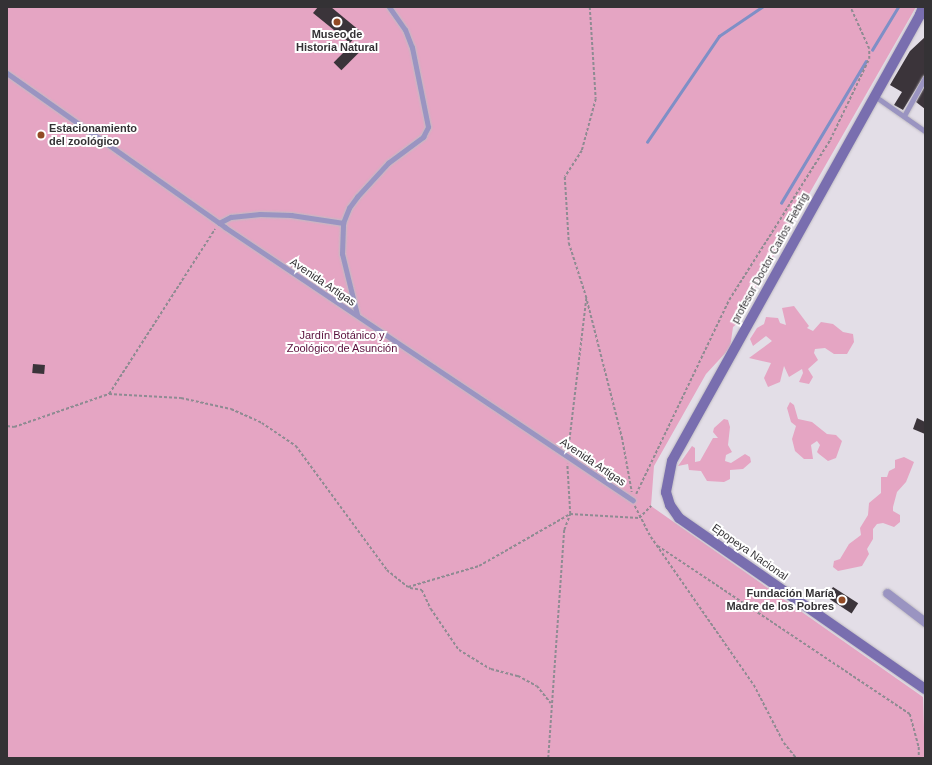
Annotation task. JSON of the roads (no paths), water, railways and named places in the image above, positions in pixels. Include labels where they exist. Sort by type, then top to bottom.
[{"type":"street","name":"profesor Doctor Carlos Fiebrig","points":[[679,518],[670,505],[666,492],[672,461],[922,10]]},
{"type":"street","name":"Epopeya Nacional","points":[[679,518],[916,682],[925,690]]},
{"type":"street","points":[[887,593],[925,622]]},
{"type":"lane","points":[[357,315],[342,254],[343,223],[349,208],[357,197],[388,163],[423,137],[428,127],[412,48],[405,30],[389,7]]},
{"type":"lane","name":"Avenida Artigas","points":[[7,73],[219,222],[633,500]]},
{"type":"lane","points":[[904,116],[925,78]]},
{"type":"lane","points":[[874,95],[925,131]]},
{"type":"lane","points":[[219,222],[231,218],[260,214],[291,215],[343,223]]},
{"type":"waterway","points":[[647,142],[719,36],[762,7]]},
{"type":"waterway","points":[[872,50],[898,7]]},
{"type":"waterway","points":[[781,203],[866,61]]},
{"type":"place","name":"Museo de Historia Natural","points":[[337,22]]},
{"type":"place","name":"Estacionamiento del zoológico","points":[[41,135]]},
{"type":"place","name":"Fundación María Madre de los Pobres","points":[[842,600]]},
{"type":"park label","name":"Jardín Botánico y Zoológico de Asunción","points":[[342,342]]}]
